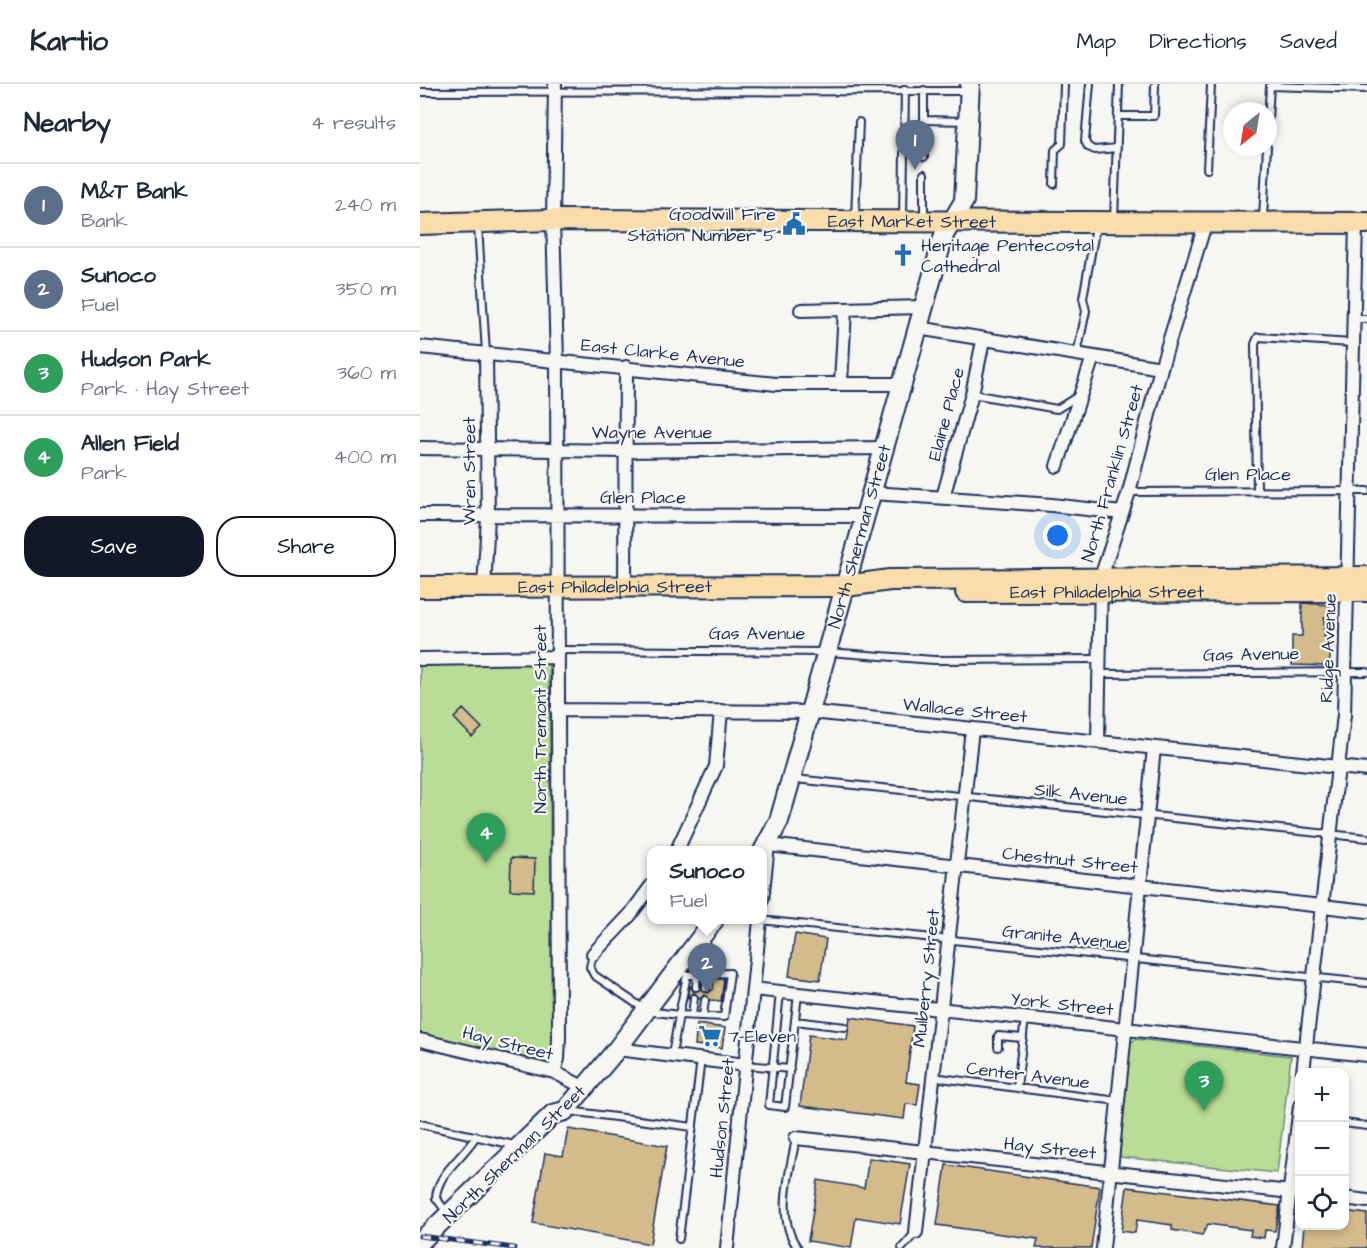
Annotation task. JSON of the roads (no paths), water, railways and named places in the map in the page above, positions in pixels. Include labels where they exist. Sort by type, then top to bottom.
[{"type":"main road","name":"North Sherman Street","points":[[766,846],[791,779],[811,712],[944,235],[964,201],[970,87]]},
{"type":"main road","name":"East Market Street","points":[[420,224],[553,220],[1106,220],[1362,223]]},
{"type":"main road","name":"East Philadelphia Street","points":[[420,587],[625,588],[846,585],[888,592],[1100,584],[1357,584]]},
{"type":"main road","name":"North Sherman Street","points":[[420,1242],[450,1216],[553,1114],[565,1111],[647,1011],[680,976],[712,924]]},
{"type":"street","name":"North Tremont Street","points":[[554,1072],[558,1059],[559,1038],[556,360],[553,220],[555,89]]},
{"type":"street","name":"North Franklin Street","points":[[1098,742],[1100,584],[1129,492],[1161,368],[1206,221]]},
{"type":"street","name":"Ridge Avenue","points":[[1304,1068],[1339,767],[1345,670],[1357,584],[1349,492],[1353,343],[1361,319],[1362,223]]},
{"type":"street","points":[[801,310],[924,307]]},
{"type":"street","points":[[841,383],[845,310]]},
{"type":"street","points":[[918,328],[1161,368]]},
{"type":"street","name":"Elaine Place","points":[[943,497],[972,394],[983,340]]},
{"type":"street","name":"East Clarke Avenue","points":[[420,347],[776,384],[903,384]]},
{"type":"street","name":"Wren Street","points":[[484,588],[488,517],[486,354]]},
{"type":"street","points":[[1057,466],[1067,432],[1084,393],[1093,357]]},
{"type":"street","points":[[625,588],[626,368]]},
{"type":"street","name":"Wayne Avenue","points":[[420,448],[626,451],[885,448]]},
{"type":"street","points":[[872,494],[943,497],[1122,513]]},
{"type":"street","name":"Glen Place","points":[[420,515],[488,517],[624,514],[866,516]]},
{"type":"street","name":"Gas Avenue","points":[[420,658],[557,654]]},
{"type":"street","name":"Wallace Street","points":[[557,710],[811,712],[1367,770]]},
{"type":"street","points":[[678,846],[716,766],[721,711]]},
{"type":"street","name":"Mulberry Street","points":[[916,1232],[972,729]]},
{"type":"street","points":[[1103,1248],[1154,748]]},
{"type":"street","name":"Chestnut Street","points":[[767,849],[957,866],[1367,911]]},
{"type":"street","points":[[593,954],[630,915],[647,891]]},
{"type":"street","name":"Hudson Street","points":[[727,1248],[760,924]]},
{"type":"street","name":"York Street","points":[[753,988],[1367,1055]]},
{"type":"street","name":"Hay Street","points":[[420,1040],[554,1072],[585,1088]]},
{"type":"street","points":[[617,1049],[746,1065]]},
{"type":"street","points":[[1283,1248],[1294,1193],[1298,1122]]},
{"type":"street","name":"Hay Street","points":[[796,1138],[1294,1193]]},
{"type":"street","points":[[1349,1199],[1367,1201]]},
{"type":"lane","points":[[1054,184],[1055,150],[1062,144],[1064,84]]},
{"type":"lane","points":[[1090,84],[1085,141],[1088,147],[1095,150],[1117,148]]},
{"type":"lane","points":[[1077,355],[1086,310],[1083,298],[1106,220],[1117,148],[1119,84]]},
{"type":"lane","points":[[1118,116],[1154,117],[1155,85]]},
{"type":"lane","points":[[1207,169],[1211,85]]},
{"type":"lane","points":[[1269,102],[1270,86],[1367,89]]},
{"type":"lane","points":[[420,92],[555,89],[924,90],[970,87]]},
{"type":"lane","points":[[903,221],[905,89]]},
{"type":"lane","points":[[924,90],[926,157]]},
{"type":"lane","points":[[924,123],[969,121]]},
{"type":"lane","points":[[854,221],[859,122]]},
{"type":"lane","points":[[1263,221],[1267,156]]},
{"type":"lane","points":[[924,220],[925,176]]},
{"type":"lane","points":[[478,223],[486,354]]},
{"type":"lane","points":[[1257,492],[1255,344],[1258,337],[1353,343]]},
{"type":"lane","points":[[972,394],[1057,409],[1084,393]]},
{"type":"lane","name":"Glen Place","points":[[1129,492],[1367,491]]},
{"type":"lane","name":"Gas Avenue","points":[[557,654],[828,652],[934,660],[1100,659]]},
{"type":"lane","name":"Gas Avenue","points":[[1099,674],[1345,670],[1367,672]]},
{"type":"lane","name":"Silk Avenue","points":[[791,779],[1367,838]]},
{"type":"lane","name":"Granite Avenue","points":[[767,921],[1367,983]]},
{"type":"lane","points":[[593,954],[590,967],[594,975],[647,1011],[680,1015],[692,1016],[724,1017],[730,974],[680,976],[680,1015],[672,1055]]},
{"type":"lane","points":[[706,974],[706,988]]},
{"type":"lane","points":[[696,987],[697,975]]},
{"type":"lane","points":[[780,992],[769,1105],[785,1107],[798,994]]},
{"type":"lane","points":[[692,1016],[694,999]]},
{"type":"lane","points":[[703,1016],[705,1000]]},
{"type":"lane","points":[[1017,1088],[1025,1018]]},
{"type":"lane","points":[[795,1021],[845,1027]]},
{"type":"lane","points":[[998,1047],[998,1036],[1023,1038]]},
{"type":"lane","points":[[680,1239],[701,1059]]},
{"type":"lane","points":[[746,1065],[790,1069]]},
{"type":"lane","name":"Center Avenue","points":[[933,1077],[1118,1101]]},
{"type":"lane","points":[[565,1111],[693,1127]]},
{"type":"lane","points":[[420,1124],[521,1146]]},
{"type":"lane","points":[[1349,1124],[1367,1126]]},
{"type":"lane","points":[[450,1216],[436,1198],[436,1192],[440,1181],[468,1150],[476,1136]]},
{"type":"lane","points":[[796,1138],[786,1197],[788,1235],[798,1248]]},
{"type":"lane","points":[[902,1248],[916,1232]]},
{"type":"railway","points":[[420,1236],[514,1248]]},
{"type":"place","name":"M&T Bank","points":[[915,170]]},
{"type":"place","name":"Goodwill Fire Station Number 5","points":[[794,224]]},
{"type":"place","name":"Heritage Pentecostal Cathedral","points":[[903,255]]},
{"type":"place","name":"Allen Field","points":[[486,863]]},
{"type":"place","name":"Sunoco","points":[[707,993]]},
{"type":"place","name":"7-Eleven","points":[[710,1036]]},
{"type":"place","name":"Hudson Park","points":[[1204,1111]]}]
